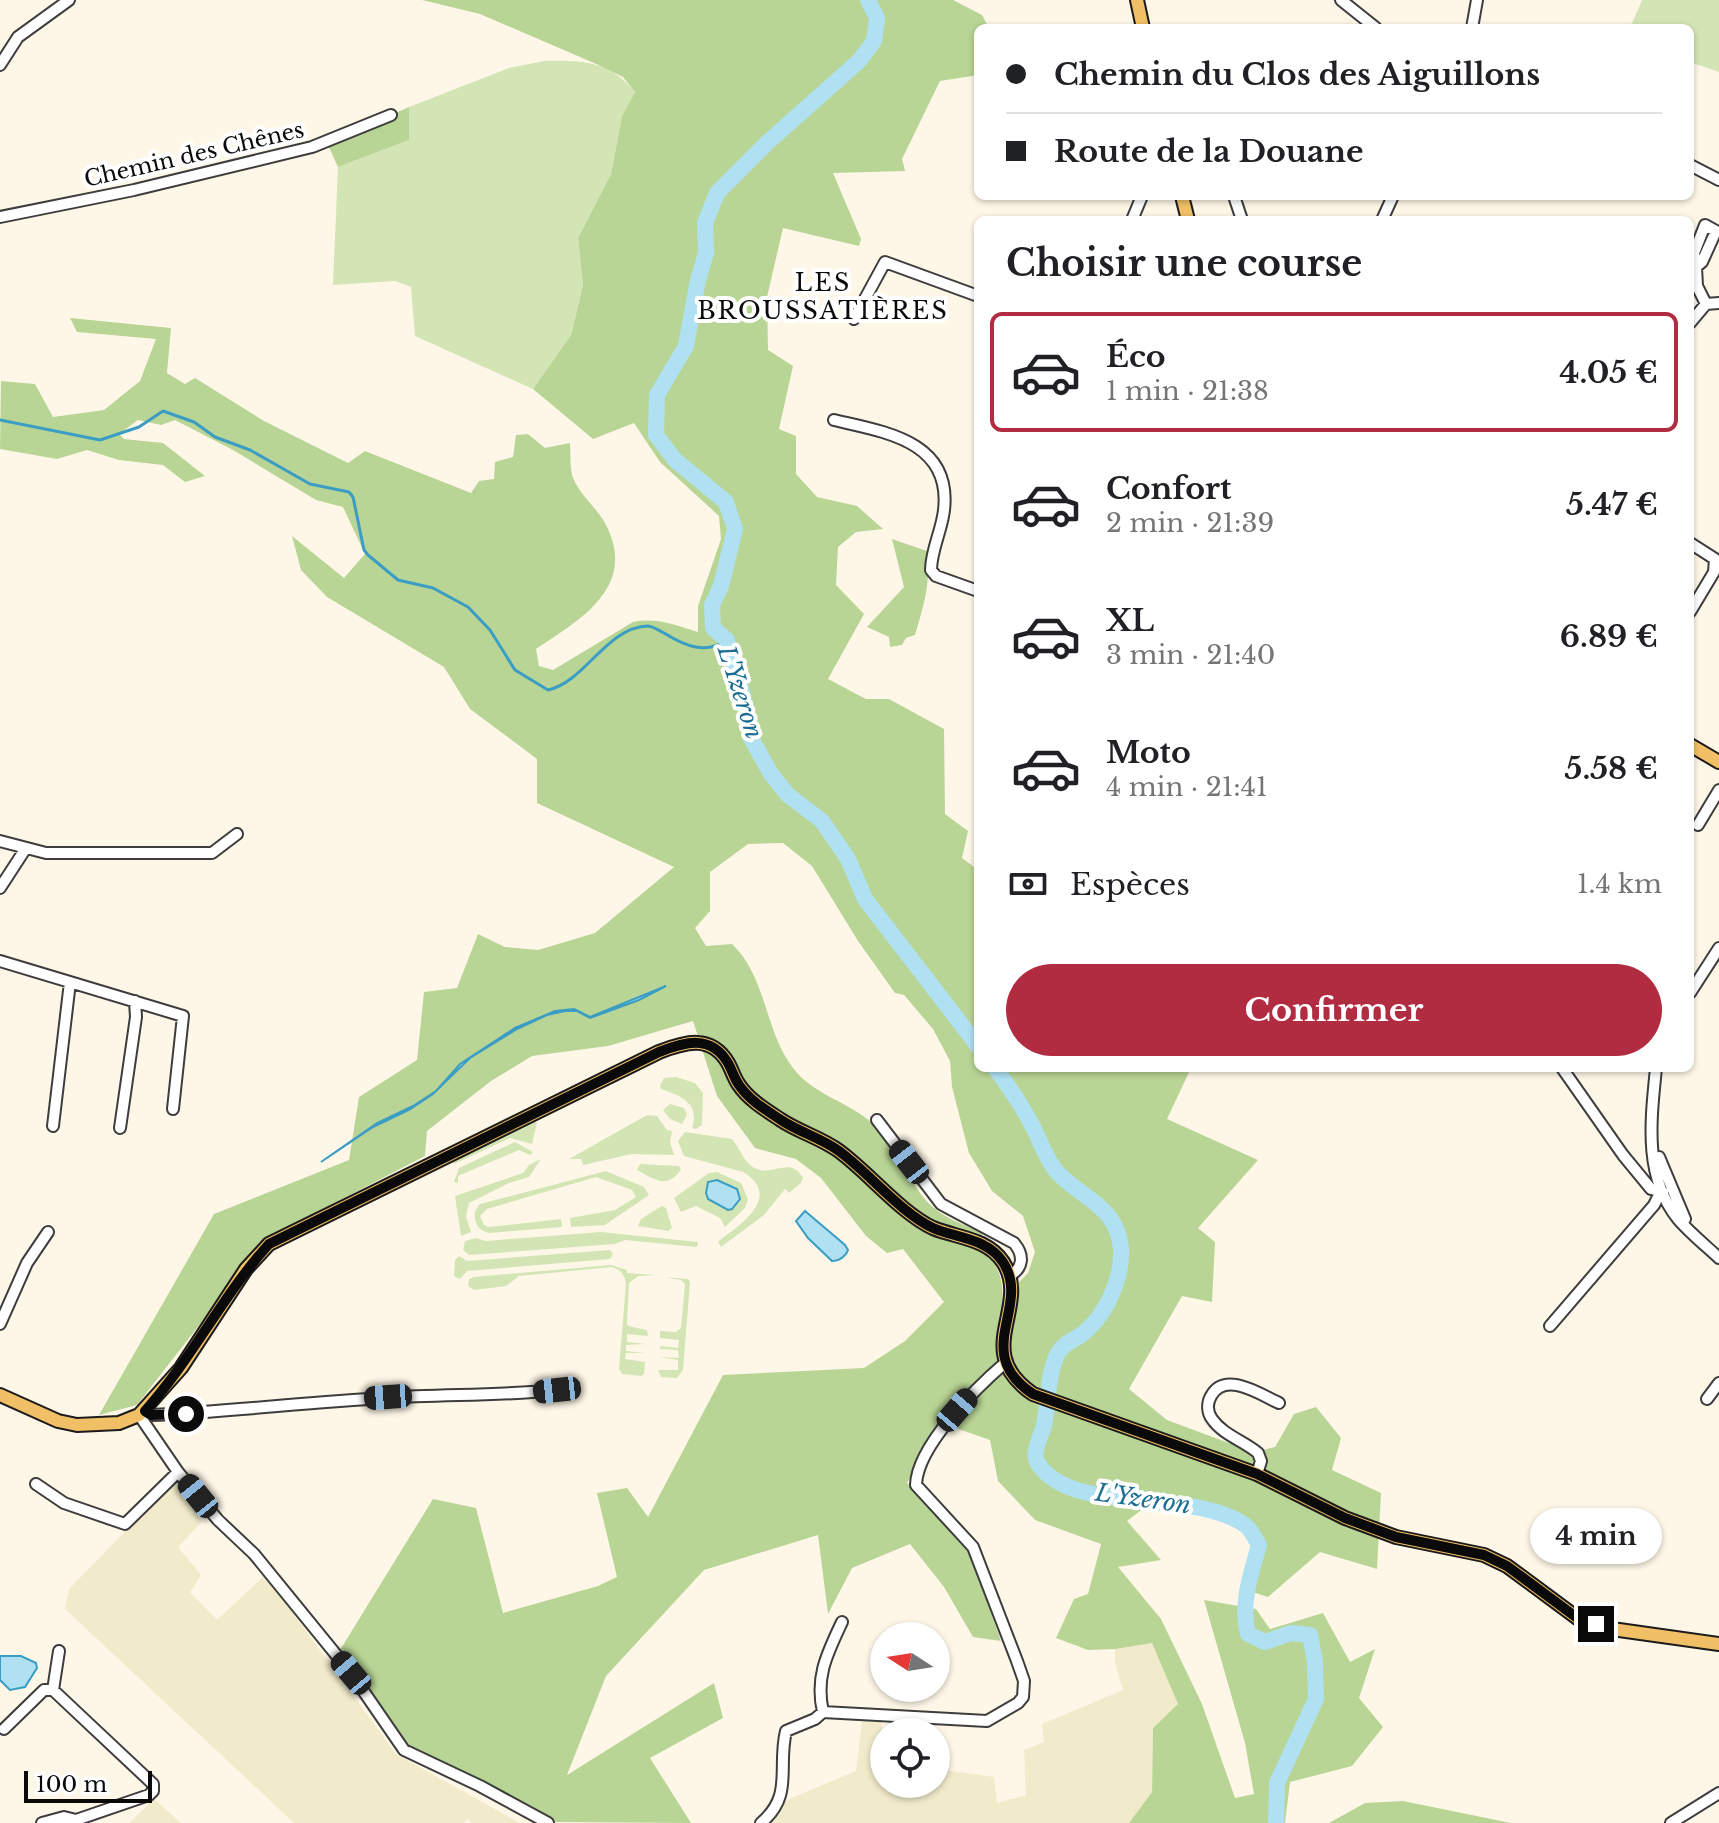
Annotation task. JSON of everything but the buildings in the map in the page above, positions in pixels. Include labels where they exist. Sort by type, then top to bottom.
[{"type":"main road","points":[[1137,0],[1142,24]]},
{"type":"main road","points":[[1694,747],[1719,762]]},
{"type":"main road","points":[[0,1395],[58,1421],[77,1425],[119,1423],[142,1413],[181,1368],[246,1269],[269,1244],[683,1043],[699,1041],[715,1048],[728,1063],[739,1085],[762,1107],[837,1149],[910,1213],[932,1227],[977,1242],[1002,1261],[1009,1276],[1010,1297],[1003,1348],[1005,1363],[1022,1386],[1042,1398],[1257,1474],[1345,1518],[1396,1537],[1484,1555],[1507,1566],[1580,1620],[1625,1631],[1719,1644]]},
{"type":"street","points":[[0,65],[18,37],[69,0]]},
{"type":"street","points":[[1341,0],[1353,4],[1372,24]]},
{"type":"street","points":[[1473,24],[1477,0]]},
{"type":"street","name":"Chemin des Chênes","points":[[0,217],[134,190],[312,147],[391,115]]},
{"type":"street","points":[[1694,167],[1719,180]]},
{"type":"street","points":[[854,319],[885,262],[974,295]]},
{"type":"street","points":[[1696,267],[1697,286],[1706,304]]},
{"type":"street","points":[[1694,318],[1706,304],[1719,303]]},
{"type":"street","points":[[834,420],[905,440],[928,455],[943,480],[945,500],[931,570],[936,576],[974,590]]},
{"type":"street","points":[[1694,546],[1715,559],[1714,572],[1694,605]]},
{"type":"street","points":[[1698,825],[1719,790]]},
{"type":"street","points":[[0,841],[46,853],[212,853],[237,834]]},
{"type":"street","points":[[0,888],[26,848]]},
{"type":"street","points":[[1694,987],[1719,948]]},
{"type":"street","points":[[0,961],[183,1016],[173,1109]]},
{"type":"street","points":[[53,1126],[70,982]]},
{"type":"street","points":[[120,1128],[136,1017],[135,1001]]},
{"type":"street","points":[[1565,1072],[1651,1189],[1665,1191]]},
{"type":"street","points":[[1656,1072],[1651,1153],[1679,1220],[1719,1258]]},
{"type":"street","points":[[877,1120],[941,1204],[1008,1237],[1014,1243],[1022,1259],[1019,1269],[1009,1276]]},
{"type":"street","points":[[1550,1326],[1665,1191]]},
{"type":"street","points":[[0,1324],[27,1263],[48,1232]]},
{"type":"street","points":[[761,1823],[774,1811],[782,1794],[786,1731],[815,1719],[823,1712],[987,1721],[1023,1697],[1025,1689],[1021,1671],[973,1547],[916,1485],[921,1466],[943,1426],[976,1387],[1005,1363]]},
{"type":"street","points":[[1707,1399],[1719,1383]]},
{"type":"street","points":[[1257,1474],[1261,1461],[1258,1453],[1213,1421],[1207,1409],[1210,1397],[1225,1384],[1237,1385],[1279,1403]]},
{"type":"street","points":[[142,1413],[174,1415],[388,1397],[520,1394],[557,1390]]},
{"type":"street","points":[[142,1413],[178,1472],[218,1520],[254,1554],[351,1673],[404,1750],[548,1823]]},
{"type":"street","points":[[36,1484],[64,1503],[125,1524],[178,1472]]},
{"type":"street","points":[[823,1712],[818,1691],[825,1659],[842,1622]]},
{"type":"street","points":[[53,1690],[59,1651]]},
{"type":"street","points":[[4,1729],[44,1690],[53,1690],[153,1784],[149,1795],[76,1820],[64,1817],[42,1823]]},
{"type":"street","points":[[1671,1823],[1719,1793]]},
{"type":"shaded area","points":[[175,1480],[202,1522],[178,1547],[201,1575],[190,1592],[217,1620],[265,1575],[396,1754],[520,1823],[471,1823],[468,1819],[463,1823],[294,1823],[65,1609],[69,1589]]},
{"type":"shaded area","points":[[1152,1642],[1178,1704],[1153,1728],[1152,1792],[1129,1823],[765,1823],[787,1800],[856,1771],[862,1721],[870,1721],[870,1798],[950,1798],[950,1771],[994,1777],[997,1803],[1026,1795],[1024,1750],[1044,1742],[1042,1724],[1123,1690],[1115,1664],[1115,1649]]},
{"type":"shaded area","points":[[154,1799],[181,1823],[129,1823]]},
{"type":"green space","points":[[422,0],[953,0],[982,15],[987,24],[974,24],[974,76],[940,81],[902,159],[905,171],[833,173],[861,239],[859,246],[783,228],[767,297],[768,350],[793,366],[779,429],[796,436],[796,474],[817,497],[857,506],[883,529],[856,532],[838,547],[836,585],[864,614],[828,679],[866,699],[889,699],[944,729],[945,814],[968,831],[962,858],[974,867],[974,1072],[1189,1072],[1167,1119],[1258,1160],[1198,1228],[1215,1242],[1212,1302],[1182,1296],[1129,1389],[1167,1420],[1253,1452],[1275,1447],[1294,1414],[1316,1407],[1341,1438],[1332,1470],[1381,1493],[1377,1569],[1320,1552],[1268,1597],[1240,1588],[1255,1546],[1245,1529],[1200,1511],[1149,1504],[1127,1521],[1161,1560],[1118,1567],[1161,1619],[1202,1704],[1235,1798],[1254,1794],[1245,1743],[1204,1600],[1256,1609],[1270,1629],[1323,1613],[1350,1662],[1375,1649],[1359,1698],[1383,1727],[1352,1766],[1290,1782],[1285,1823],[1129,1823],[1152,1792],[1153,1728],[1178,1704],[1152,1643],[1088,1650],[1056,1638],[1074,1599],[1088,1594],[1101,1544],[1035,1520],[998,1481],[990,1440],[950,1426],[1000,1369],[1013,1361],[1010,1342],[1019,1282],[1028,1273],[1035,1252],[1023,1216],[992,1191],[969,1153],[952,1087],[950,1061],[933,1029],[904,995],[895,993],[858,941],[812,866],[783,843],[748,844],[710,872],[710,911],[695,928],[706,946],[732,944],[743,957],[759,988],[783,1053],[801,1077],[873,1124],[882,1133],[917,1189],[934,1208],[983,1233],[976,1248],[995,1265],[1002,1289],[998,1367],[942,1422],[907,1483],[968,1548],[1001,1641],[973,1637],[944,1587],[910,1544],[852,1568],[828,1614],[818,1535],[704,1570],[606,1676],[567,1775],[714,1683],[723,1718],[650,1758],[691,1823],[555,1822],[402,1742],[340,1650],[433,1499],[476,1508],[503,1613],[598,1586],[617,1577],[597,1493],[627,1488],[648,1517],[723,1375],[864,1368],[905,1341],[944,1302],[903,1249],[887,1253],[866,1236],[821,1178],[796,1159],[755,1148],[717,1096],[693,1021],[608,1046],[532,1056],[491,1081],[427,1131],[425,1156],[267,1238],[137,1405],[99,1415],[214,1214],[349,1160],[359,1097],[417,1060],[424,992],[457,988],[478,934],[505,947],[538,950],[595,933],[674,867],[537,803],[537,759],[470,709],[444,667],[327,597],[301,570],[292,536],[344,578],[365,554],[343,507],[316,500],[233,450],[175,420],[161,425],[138,420],[119,434],[124,439],[163,443],[205,476],[185,482],[163,465],[119,460],[87,450],[57,459],[0,449],[1,381],[35,384],[53,417],[104,410],[140,381],[156,339],[77,332],[70,318],[171,328],[167,373],[185,384],[195,378],[264,421],[348,463],[365,451],[471,493],[479,481],[494,479],[495,462],[513,457],[516,435],[528,434],[545,448],[570,443],[572,476],[606,525],[614,547],[615,566],[610,584],[600,599],[570,626],[536,649],[539,666],[553,670],[633,622],[658,621],[698,632],[698,606],[721,539],[719,516],[660,462],[634,423],[593,439],[533,389],[571,335],[583,285],[578,238],[611,174],[622,116],[635,92],[623,77],[480,14]]},
{"type":"green space","points":[[1642,0],[1719,0],[1719,72],[1694,63],[1694,24],[1632,24]]},
{"type":"green space","points":[[544,61],[594,64],[616,74],[635,92],[622,116],[611,174],[578,238],[583,285],[571,335],[533,389],[415,336],[411,287],[395,281],[333,285],[338,167],[409,140],[409,107],[509,68]]},
{"type":"green space","points":[[409,107],[409,140],[338,167],[327,143]]},
{"type":"green space","points":[[892,539],[927,551],[928,574],[915,635],[906,638],[902,645],[890,647],[889,637],[867,627],[904,587]]},
{"type":"green space","points":[[676,1077],[695,1083],[703,1093],[702,1125],[696,1129],[692,1128],[693,1113],[687,1102],[661,1089],[664,1078]]},
{"type":"green space","points":[[670,1104],[684,1108],[687,1115],[682,1124],[670,1119],[663,1110]]},
{"type":"green space","points":[[647,1115],[657,1116],[667,1130],[672,1131],[670,1142],[674,1155],[632,1154],[583,1165],[581,1159],[569,1159]]},
{"type":"green space","points":[[531,1120],[537,1123],[532,1144],[510,1138],[454,1164],[451,1160]]},
{"type":"green space","points":[[685,1132],[732,1139],[752,1166],[763,1170],[793,1168],[803,1178],[801,1183],[789,1193],[785,1189],[764,1215],[721,1247],[718,1242],[755,1208],[759,1190],[743,1172],[684,1156],[678,1141]]},
{"type":"green space","points":[[515,1142],[533,1152],[530,1155],[519,1150],[458,1176],[458,1183],[454,1182],[459,1168]]},
{"type":"green space","points":[[541,1159],[529,1177],[509,1183],[469,1203],[466,1216],[471,1232],[461,1236],[455,1196],[523,1173],[529,1165]]},
{"type":"green space","points":[[640,1164],[679,1166],[681,1170],[671,1179],[660,1181],[637,1170]]},
{"type":"green space","points":[[606,1171],[644,1187],[649,1195],[605,1225],[571,1227],[570,1218],[615,1210],[636,1197],[632,1190],[596,1177],[487,1209],[480,1216],[484,1225],[489,1227],[561,1219],[562,1227],[489,1233],[476,1223],[475,1211],[480,1204]]},
{"type":"green space","points":[[717,1172],[741,1183],[748,1199],[745,1208],[725,1227],[720,1218],[696,1206],[681,1212],[674,1198],[709,1173]]},
{"type":"green space","points":[[662,1206],[666,1208],[672,1228],[668,1231],[638,1226],[641,1219]]},
{"type":"green space","points":[[601,1232],[698,1242],[697,1247],[625,1240],[615,1244],[469,1255],[463,1250],[465,1241],[476,1238],[486,1241]]},
{"type":"green space","points":[[610,1250],[613,1254],[610,1259],[467,1271],[460,1279],[454,1276],[455,1260],[459,1256],[467,1261]]},
{"type":"green space","points":[[611,1265],[627,1270],[627,1273],[656,1275],[638,1276],[629,1283],[628,1326],[647,1330],[648,1336],[627,1334],[627,1342],[646,1344],[626,1345],[626,1351],[645,1353],[626,1353],[625,1359],[645,1362],[641,1376],[622,1374],[619,1369],[626,1283],[618,1270],[612,1267],[519,1276],[506,1286],[474,1290],[468,1286],[469,1279],[474,1277]]},
{"type":"green space","points":[[664,1277],[688,1279],[690,1282],[683,1370],[677,1378],[661,1377],[658,1370],[678,1370],[678,1360],[659,1357],[679,1358],[678,1350],[660,1349],[660,1346],[678,1348],[679,1340],[660,1338],[660,1331],[676,1332],[681,1328],[685,1284],[681,1280]]},
{"type":"green space","points":[[1403,1801],[1511,1823],[1329,1823],[1365,1803]]},
{"type":"water","points":[[666,986],[639,1000],[590,1018],[577,1011],[565,1011],[547,1015],[517,1029],[470,1058],[433,1094],[409,1110],[373,1127],[321,1162],[377,1123],[436,1091],[460,1064],[515,1028],[555,1011],[574,1009],[590,1017]]},
{"type":"water","points":[[717,1180],[737,1189],[740,1199],[732,1209],[728,1210],[708,1199],[708,1182]]},
{"type":"water","points":[[805,1211],[845,1245],[848,1250],[842,1258],[832,1261],[808,1238],[796,1221]]},
{"type":"water","points":[[0,1656],[21,1656],[36,1663],[37,1668],[25,1687],[10,1690],[0,1680]]},
{"type":"waterway","name":"L'Yzeron","points":[[868,0],[877,18],[874,41],[859,61],[768,142],[717,193],[705,223],[706,253],[686,346],[657,395],[656,435],[675,460],[726,502],[735,529],[721,586],[712,605],[713,628],[727,640],[746,707],[751,738],[771,774],[788,795],[822,821],[848,859],[865,899],[974,1041]]},
{"type":"waterway","points":[[0,420],[100,440],[139,427],[163,411],[194,422],[215,437],[250,450],[310,484],[349,492],[368,555],[398,580],[433,588],[468,607],[490,630],[515,670],[548,690],[573,677],[607,645],[632,629],[651,627],[680,642],[703,648],[727,640]]},
{"type":"waterway","name":"L'Yzeron","points":[[998,1072],[1025,1113],[1053,1168],[1106,1213],[1117,1231],[1120,1244],[1119,1273],[1108,1302],[1091,1326],[1068,1342],[1054,1361],[1044,1425],[1036,1450],[1037,1460],[1055,1480],[1078,1490],[1195,1507],[1222,1514],[1245,1525],[1251,1532],[1259,1545],[1246,1600],[1248,1634],[1265,1642],[1291,1633],[1310,1635],[1315,1662],[1316,1699],[1277,1783],[1276,1823]]},
{"type":"district","name":"LES BROUSSATIÈRES","points":[[823,297]]},
{"type":"route","points":[[186,1414],[151,1415],[145,1411],[181,1368],[246,1269],[269,1244],[659,1052],[699,1041],[720,1053],[739,1085],[762,1107],[837,1149],[910,1213],[932,1227],[977,1242],[1002,1261],[1009,1276],[1010,1297],[1003,1348],[1005,1363],[1010,1373],[1033,1394],[1257,1474],[1345,1518],[1396,1537],[1484,1555],[1507,1566],[1580,1620],[1596,1624]]}]
